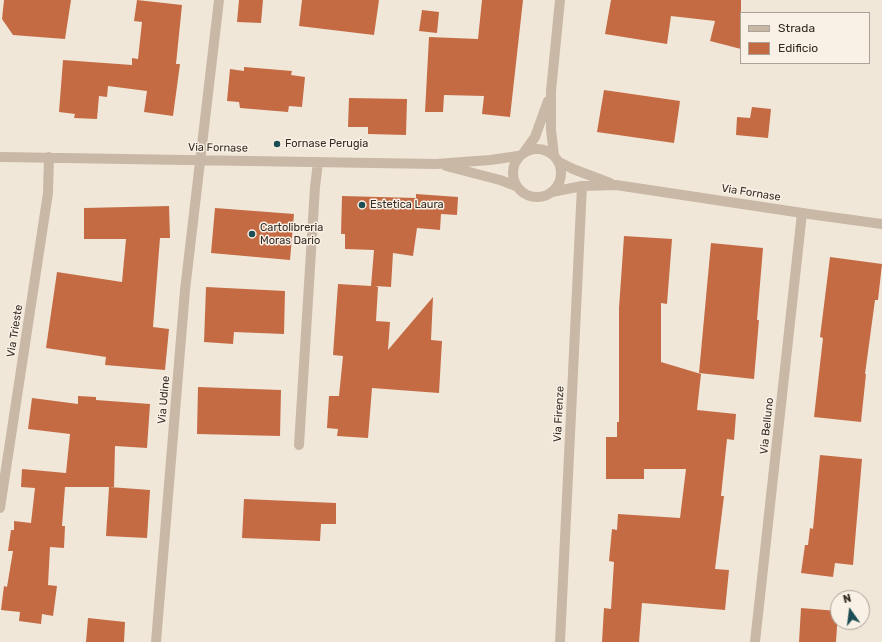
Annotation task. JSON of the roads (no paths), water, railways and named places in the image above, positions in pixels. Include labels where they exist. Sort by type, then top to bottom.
[{"type":"street","name":"Via Udine","points":[[156,642],[185,290],[219,0]]},
{"type":"street","points":[[552,192],[558,185],[561,177],[561,169],[556,158],[551,130],[551,91],[560,0]]},
{"type":"street","points":[[516,186],[512,170],[514,163],[535,137],[551,91]]},
{"type":"street","name":"Via Fornase","points":[[0,156],[436,164],[490,160],[522,154],[539,148],[547,150],[573,169],[616,185]]},
{"type":"street","name":"Via Trieste","points":[[0,508],[48,193],[49,157]]},
{"type":"street","points":[[299,445],[318,162]]},
{"type":"street","name":"Via Fornase","points":[[436,164],[500,180],[516,186],[521,192],[529,196],[545,196],[552,192],[582,186],[616,185],[882,224]]},
{"type":"street","name":"Via Firenze","points":[[560,642],[582,186]]},
{"type":"street","name":"Via Belluno","points":[[755,642],[802,213]]},
{"type":"place","name":"Fornase Perugia","points":[[277,144]]},
{"type":"place","name":"Estetica Laura","points":[[362,205]]},
{"type":"place","name":"Cartolibreria Moras Dario","points":[[252,234]]}]
